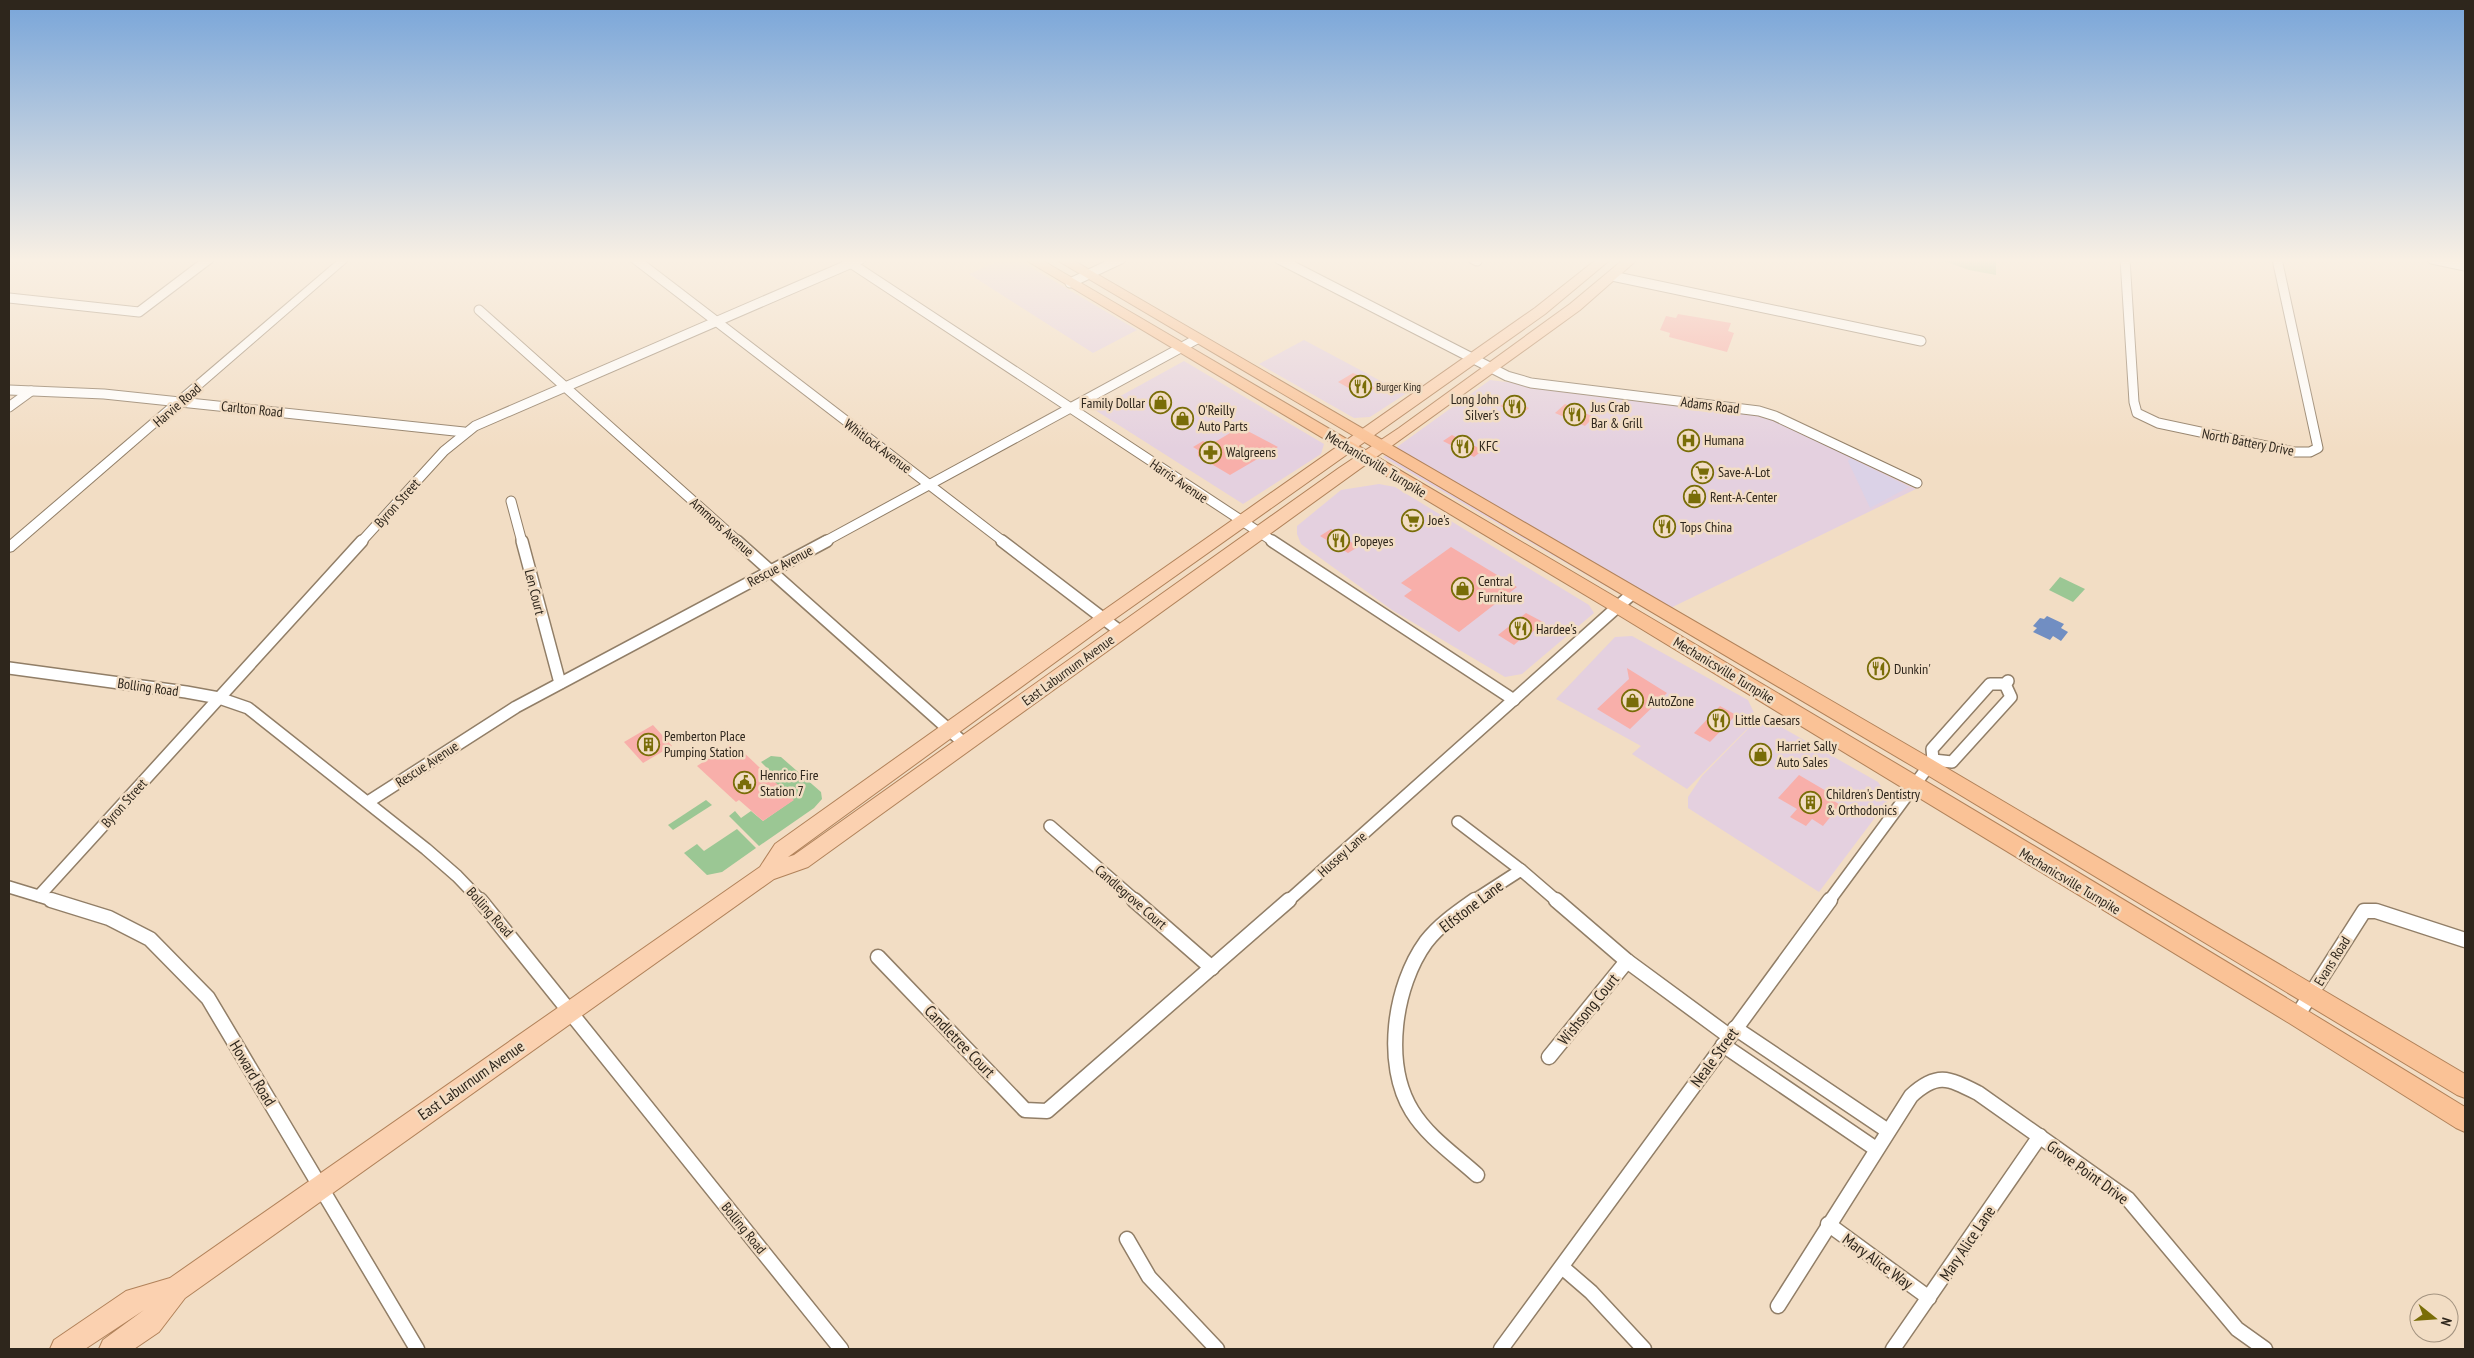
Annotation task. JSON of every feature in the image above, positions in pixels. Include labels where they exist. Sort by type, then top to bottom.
[{"type":"highway","name":"Mechanicsville Turnpike","points":[[1136,322],[1914,784],[2465,1120]]},
{"type":"highway","name":"Mechanicsville Turnpike","points":[[1169,322],[1931,763],[2465,1087]]},
{"type":"main road","points":[[1364,436],[1524,322]]},
{"type":"main road","points":[[1382,446],[1551,322]]},
{"type":"main road","name":"East Laburnum Avenue","points":[[767,873],[782,850],[1364,436]]},
{"type":"main road","name":"East Laburnum Avenue","points":[[112,1349],[150,1322],[176,1288],[767,873],[801,861],[1323,486],[1382,446]]},
{"type":"main road","name":"East Laburnum Avenue","points":[[63,1349],[135,1300],[176,1288]]},
{"type":"street","name":"Harvie Road","points":[[9,548],[272,322]]},
{"type":"street","name":"Ammons Avenue","points":[[494,322],[965,744]]},
{"type":"street","name":"Byron Street","points":[[39,896],[444,451],[464,432],[715,322]]},
{"type":"street","name":"Whitlock Avenue","points":[[716,322],[1121,632]]},
{"type":"street","name":"Harris Avenue","points":[[942,322],[1242,523],[1514,700]]},
{"type":"street","name":"Adams Road","points":[[1403,322],[1490,368],[1507,376],[1531,383],[1759,411],[1775,416],[1917,483]]},
{"type":"street","points":[[1832,322],[1921,341]]},
{"type":"street","name":"North Battery Drive","points":[[2129,322],[2134,402],[2137,412],[2158,423],[2294,452],[2310,452],[2318,448],[2291,322]]},
{"type":"street","name":"Rescue Avenue","points":[[368,802],[508,712],[929,486],[1197,339]]},
{"type":"street","name":"Carlton Road","points":[[9,390],[104,394],[181,401],[464,432]]},
{"type":"street","points":[[9,408],[30,391]]},
{"type":"street","name":"Len Court","points":[[511,501],[560,683]]},
{"type":"street","name":"Hussey Lane","points":[[1047,1111],[1212,968],[1634,593]]},
{"type":"street","name":"Bolling Road","points":[[9,668],[219,698],[253,711],[368,802],[457,876],[493,914],[841,1349]]},
{"type":"street","name":"Neale Street","points":[[1501,1349],[1931,763],[1932,749],[1990,684],[2006,682],[2011,697],[1952,762],[1931,763]]},
{"type":"street","points":[[1458,822],[1521,870],[1627,961],[1729,1036],[1876,1149]]},
{"type":"street","name":"Candlegrove Court","points":[[1050,826],[1212,968]]},
{"type":"street","name":"Elfstone Lane","points":[[1477,1175],[1419,1122],[1406,1099],[1396,1075],[1395,1050],[1400,1003],[1414,961],[1426,942],[1443,924],[1521,870]]},
{"type":"street","name":"Howard Road","points":[[9,887],[108,918],[150,939],[208,998],[417,1349]]},
{"type":"street","name":"Evans Road","points":[[2297,1016],[2359,916],[2364,911],[2371,911],[2465,940]]},
{"type":"street","name":"Candletree Court","points":[[878,958],[1025,1110],[1047,1111]]},
{"type":"street","name":"Wishsong Court","points":[[1549,1057],[1627,961]]},
{"type":"street","points":[[1729,1036],[1888,1131]]},
{"type":"street","name":"Grove Point Drive","points":[[1778,1306],[1828,1224],[1911,1096],[1926,1082],[1940,1080],[1961,1085],[1978,1093],[2128,1198],[2232,1323],[2265,1349]]},
{"type":"street","name":"Mary Alice Lane","points":[[1893,1349],[2040,1136]]},
{"type":"street","name":"Mary Alice Way","points":[[1828,1224],[1929,1298]]},
{"type":"street","points":[[1127,1239],[1149,1277],[1217,1349]]},
{"type":"street","points":[[1562,1267],[1591,1292],[1644,1349]]},
{"type":"shaded area","points":[[1045,322],[1124,322],[1137,330],[1093,353]]},
{"type":"shaded area","points":[[1304,340],[1407,393],[1370,417],[1354,418],[1259,364]]},
{"type":"shaded area","points":[[1184,361],[1324,444],[1321,454],[1243,504],[1095,410]]},
{"type":"shaded area","points":[[1490,380],[1750,413],[1772,419],[1916,489],[1656,615],[1383,457]]},
{"type":"shaded area","points":[[1850,458],[1909,487],[1870,508],[1848,461]]},
{"type":"shaded area","points":[[1379,484],[1395,487],[1589,605],[1594,613],[1522,674],[1505,677],[1392,610],[1301,544],[1297,534],[1297,526],[1341,490]]},
{"type":"shaded area","points":[[1632,636],[1748,700],[1757,719],[1687,789],[1632,754],[1641,746],[1556,699],[1615,637]]},
{"type":"shaded area","points":[[1767,719],[1878,782],[1889,799],[1819,892],[1688,808],[1688,797],[1702,776],[1749,728]]},
{"type":"green space","points":[[2060,577],[2085,589],[2073,602],[2049,590]]},
{"type":"green space","points":[[771,756],[781,757],[821,792],[822,799],[814,808],[759,846],[729,816],[735,811],[741,818],[751,811],[763,821],[793,800],[766,776],[771,772],[761,762]]},
{"type":"green space","points":[[706,800],[712,805],[673,830],[668,825]]},
{"type":"green space","points":[[737,829],[756,848],[722,872],[707,875],[684,853],[697,844],[704,851]]},
{"type":"water","points":[[2047,616],[2064,624],[2061,628],[2068,632],[2061,641],[2053,636],[2050,640],[2033,632],[2037,628],[2033,626],[2040,618],[2044,619]]},
{"type":"building","points":[[1663,322],[1727,322],[1731,323],[1728,331],[1734,333],[1727,352],[1669,337],[1670,333],[1660,330]]},
{"type":"building","name":"Burger King","points":[[1353,373],[1370,380],[1365,383],[1375,388],[1363,396],[1338,382]]},
{"type":"building","name":"Long John Silver's","points":[[1510,399],[1529,408],[1520,415],[1500,406]]},
{"type":"building","name":"Jus Crab Bar & Grill","points":[[1565,404],[1594,417],[1585,426],[1555,413]]},
{"type":"building","name":"Walgreens","points":[[1240,427],[1278,447],[1230,475],[1198,456],[1198,450],[1193,447],[1203,441],[1210,445]]},
{"type":"building","name":"KFC","points":[[1452,435],[1483,450],[1474,457],[1443,441]]},
{"type":"building","name":"Popeyes","points":[[1331,529],[1358,547],[1348,553],[1320,536]]},
{"type":"building","name":"Central Furniture","points":[[1451,547],[1517,587],[1459,632],[1404,596],[1412,590],[1401,583]]},
{"type":"building","name":"Hardee's","points":[[1526,613],[1543,622],[1526,638],[1523,637],[1514,645],[1498,635]]},
{"type":"building","name":"AutoZone","points":[[1627,668],[1667,693],[1630,729],[1597,709],[1629,679]]},
{"type":"building","name":"Little Caesars","points":[[1720,706],[1736,715],[1710,742],[1694,733]]},
{"type":"building","name":"Pemberton Place Pumping Station","points":[[653,725],[672,746],[643,763],[624,742]]},
{"type":"building","name":"Henrico Fire Station 7","points":[[729,745],[735,751],[739,748],[794,800],[763,821],[739,800],[736,802],[697,766]]},
{"type":"building","name":"Children's Dentistry & Orthodonics","points":[[1799,775],[1833,795],[1830,798],[1840,805],[1823,826],[1812,819],[1806,826],[1790,817],[1797,809],[1778,798]]},
{"type":"place","name":"Burger King","points":[[1360,387]]},
{"type":"place","name":"Family Dollar","points":[[1161,403]]},
{"type":"place","name":"Long John Silver's","points":[[1515,407]]},
{"type":"place","name":"Jus Crab Bar & Grill","points":[[1575,415]]},
{"type":"place","name":"O'Reilly Auto Parts","points":[[1182,418]]},
{"type":"place","name":"Humana","points":[[1688,440]]},
{"type":"place","name":"KFC","points":[[1463,446]]},
{"type":"place","name":"Walgreens","points":[[1210,452]]},
{"type":"place","name":"Save-A-Lot","points":[[1702,472]]},
{"type":"place","name":"Rent-A-Center","points":[[1694,497]]},
{"type":"place","name":"Joe's","points":[[1412,520]]},
{"type":"place","name":"Tops China","points":[[1664,527]]},
{"type":"place","name":"Popeyes","points":[[1338,541]]},
{"type":"place","name":"Central Furniture","points":[[1462,589]]},
{"type":"place","name":"Hardee's","points":[[1520,629]]},
{"type":"place","name":"Dunkin'","points":[[1878,669]]},
{"type":"place","name":"AutoZone","points":[[1632,701]]},
{"type":"place","name":"Little Caesars","points":[[1719,720]]},
{"type":"place","name":"Pemberton Place Pumping Station","points":[[648,744]]},
{"type":"place","name":"Harriet Sally Auto Sales","points":[[1761,754]]},
{"type":"place","name":"Henrico Fire Station 7","points":[[744,783]]},
{"type":"place","name":"Children's Dentistry & Orthodonics","points":[[1810,802]]}]
